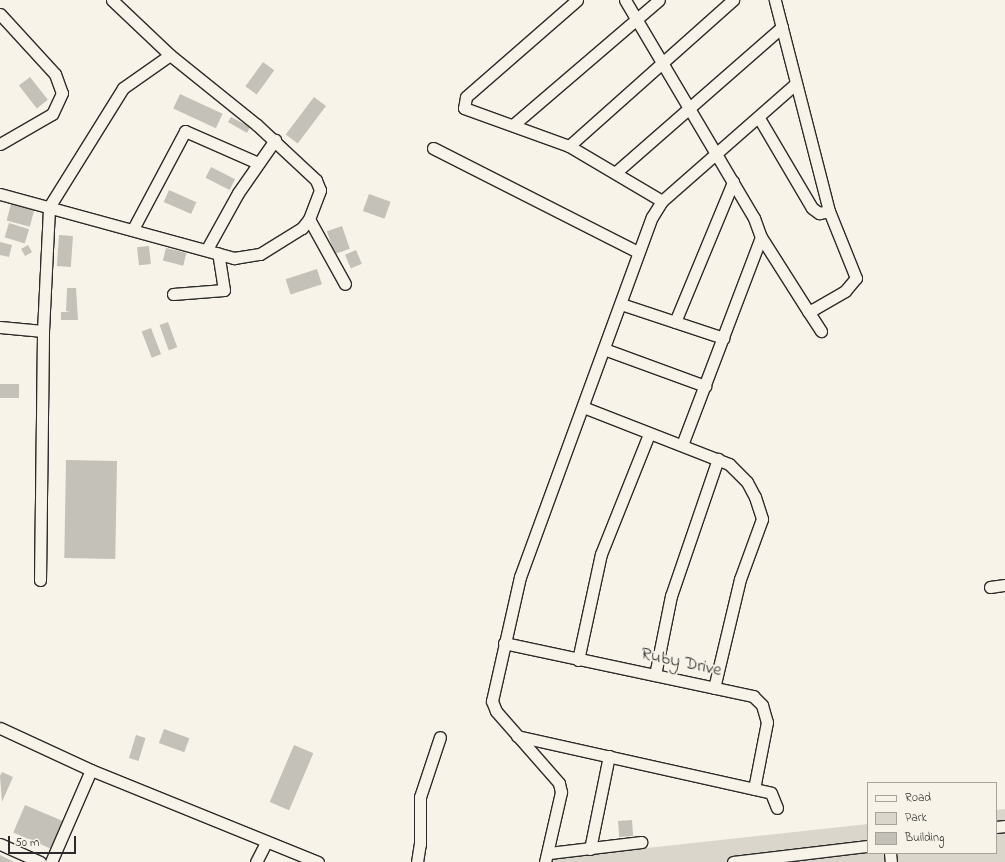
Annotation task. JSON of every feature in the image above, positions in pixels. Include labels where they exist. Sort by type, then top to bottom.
[{"type":"street","points":[[0,194],[207,249],[234,258],[260,254],[302,228],[316,207],[318,184],[275,140],[170,55],[112,0]]},
{"type":"street","points":[[577,0],[463,100],[467,110],[569,146],[662,202]]},
{"type":"street","points":[[624,0],[637,19],[733,182],[761,238],[821,331]]},
{"type":"street","points":[[513,125],[658,0]]},
{"type":"street","points":[[569,146],[733,0]]},
{"type":"street","points":[[775,0],[795,84],[829,211],[856,278],[845,291],[808,311]]},
{"type":"street","points":[[0,14],[55,74],[62,93],[52,114],[0,144]]},
{"type":"street","points":[[615,173],[689,107],[782,28]]},
{"type":"street","points":[[40,580],[43,331],[49,207],[123,88],[170,55]]},
{"type":"street","points":[[641,842],[590,849],[547,858],[559,783],[496,710],[492,701],[520,577],[621,304],[638,252],[662,202],[759,118],[795,84]]},
{"type":"street","points":[[759,118],[812,208],[819,213],[829,211]]},
{"type":"street","points":[[133,229],[185,131],[258,163]]},
{"type":"street","points":[[207,249],[258,163],[275,140]]},
{"type":"street","points":[[433,148],[638,252]]},
{"type":"street","points":[[675,322],[733,182]]},
{"type":"street","points":[[309,219],[345,284]]},
{"type":"street","points":[[682,446],[761,238]]},
{"type":"street","points":[[173,294],[224,290],[218,253]]},
{"type":"street","points":[[621,304],[723,338]]},
{"type":"street","points":[[0,327],[43,331]]},
{"type":"street","points":[[604,349],[705,386]]},
{"type":"street","points":[[583,407],[649,434],[718,459],[737,470],[747,482],[762,519],[740,579],[714,688]]},
{"type":"street","points":[[578,660],[601,554],[649,434]]},
{"type":"street","points":[[655,675],[671,596],[718,459]]},
{"type":"street","points":[[990,587],[1005,585]]},
{"type":"street","name":"Ruby Drive","points":[[504,643],[578,660],[753,696],[764,710],[767,722],[754,789]]},
{"type":"street","points":[[0,728],[91,770],[318,862]]},
{"type":"street","points":[[518,736],[771,793],[777,808]]},
{"type":"street","points":[[417,862],[420,797],[440,737]]},
{"type":"street","points":[[590,849],[609,756]]},
{"type":"street","points":[[51,862],[91,770]]},
{"type":"street","points":[[256,862],[266,842]]},
{"type":"street","points":[[0,844],[40,862]]},
{"type":"street","points":[[733,862],[787,858],[867,846]]},
{"type":"green space","points":[[1005,809],[1005,862],[553,862],[555,858],[867,824],[867,854],[997,854],[997,810]]},
{"type":"building","points":[[263,62],[274,70],[257,94],[245,86]]},
{"type":"building","points":[[30,77],[48,100],[37,108],[19,86]]},
{"type":"building","points":[[180,94],[223,114],[216,128],[173,109]]},
{"type":"building","points":[[314,97],[326,106],[298,144],[286,135]]},
{"type":"building","points":[[231,117],[250,127],[247,133],[228,122]]},
{"type":"building","points":[[211,167],[235,179],[230,190],[206,178]]},
{"type":"building","points":[[169,190],[196,202],[191,214],[164,202]]},
{"type":"building","points":[[369,194],[391,202],[384,219],[363,211]]},
{"type":"building","points":[[11,204],[34,210],[30,227],[7,220]]},
{"type":"building","points":[[9,223],[29,229],[25,243],[5,237]]},
{"type":"building","points":[[342,226],[350,249],[335,254],[327,231]]},
{"type":"building","points":[[59,235],[73,236],[71,267],[57,266]]},
{"type":"building","points":[[0,242],[12,245],[9,257],[0,255]]},
{"type":"building","points":[[28,245],[32,252],[25,256],[21,249]]},
{"type":"building","points":[[149,246],[151,264],[139,265],[137,247]]},
{"type":"building","points":[[166,248],[186,253],[183,266],[163,261]]},
{"type":"building","points":[[356,250],[362,264],[351,268],[345,255]]},
{"type":"building","points":[[317,269],[322,284],[291,294],[286,279]]},
{"type":"building","points":[[67,288],[76,288],[78,320],[61,320],[61,312],[70,312],[66,311]]},
{"type":"building","points":[[168,322],[177,347],[169,350],[160,325]]},
{"type":"building","points":[[151,328],[161,354],[152,358],[142,332]]},
{"type":"building","points":[[0,384],[19,384],[19,398],[0,398]]},
{"type":"building","points":[[66,460],[117,461],[115,559],[64,558]]},
{"type":"building","points":[[164,729],[189,738],[184,752],[159,743]]},
{"type":"building","points":[[136,735],[146,738],[139,761],[129,758]]},
{"type":"building","points":[[294,745],[313,753],[289,810],[270,802]]},
{"type":"building","points":[[2,772],[13,777],[2,802],[0,776]]},
{"type":"building","points":[[25,805],[63,821],[51,849],[13,833]]},
{"type":"building","points":[[632,820],[633,836],[619,837],[618,821]]},
{"type":"building","points":[[0,855],[14,862],[0,862]]}]
